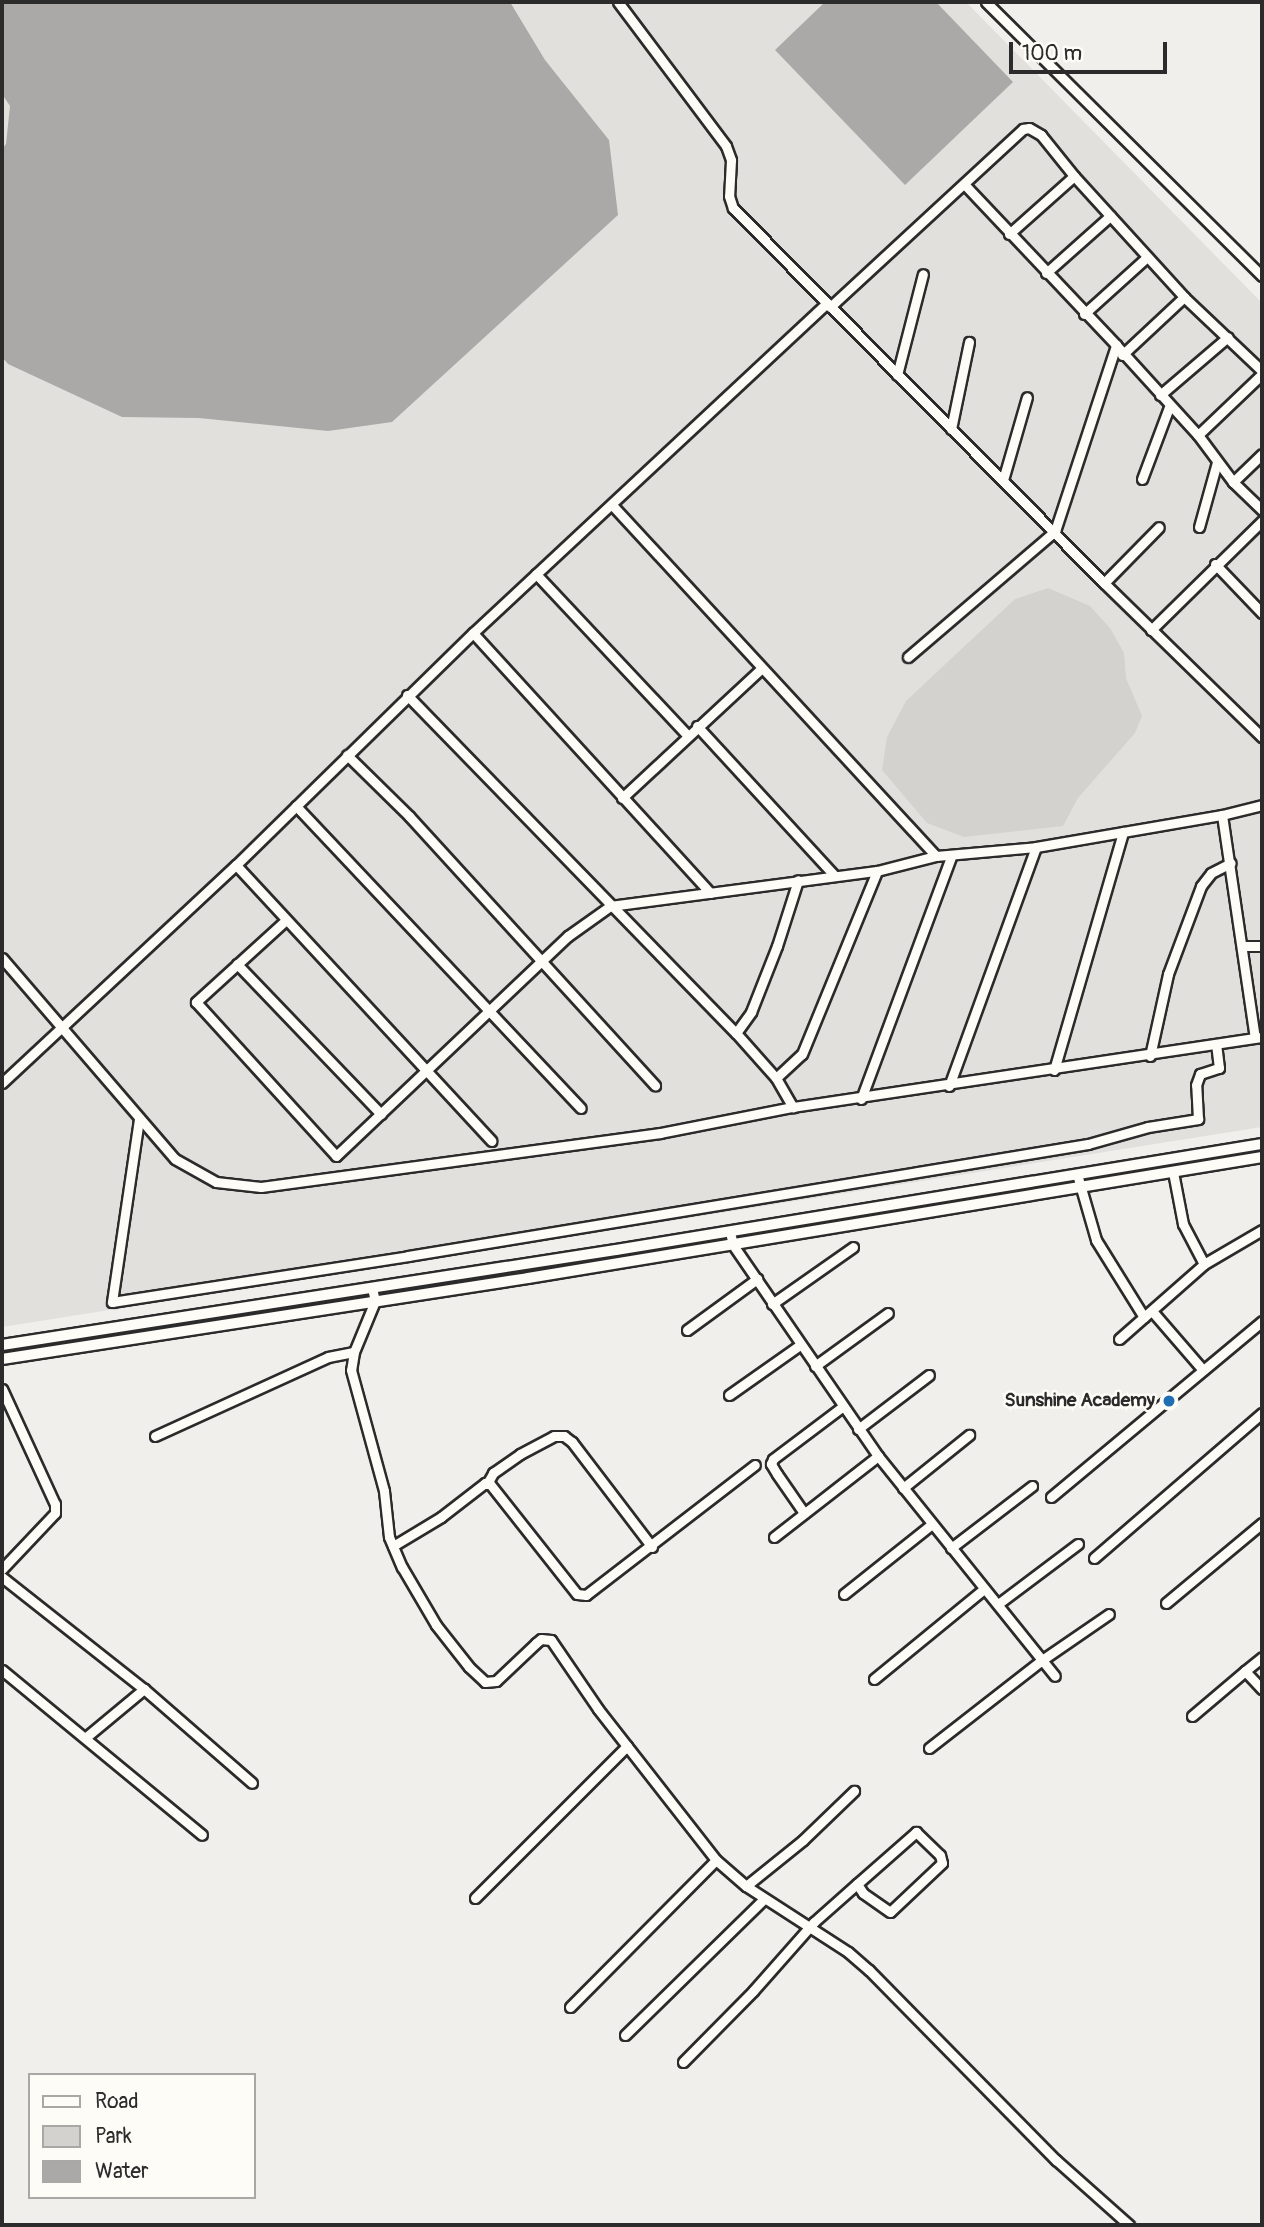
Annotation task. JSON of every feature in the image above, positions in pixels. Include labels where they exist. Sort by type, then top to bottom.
[{"type":"street","points":[[618,2],[726,146],[730,160],[729,196],[733,208],[1104,583],[1151,629],[1259,725],[1262,737]]},
{"type":"street","points":[[986,2],[1262,276]]},
{"type":"street","points":[[2,1083],[236,865],[407,695],[536,574],[1023,129],[1029,128],[1041,135],[1074,176],[1184,297],[1262,373],[1198,435]]},
{"type":"street","points":[[1009,234],[1074,176]]},
{"type":"street","points":[[964,184],[1116,345],[1168,407],[1198,435],[1233,482],[1262,510]]},
{"type":"street","points":[[1046,273],[1110,216]]},
{"type":"street","points":[[1084,314],[1147,257]]},
{"type":"street","points":[[897,375],[923,274]]},
{"type":"street","points":[[1122,355],[1184,297]]},
{"type":"street","points":[[1160,395],[1227,337]]},
{"type":"street","points":[[951,429],[969,342]]},
{"type":"street","points":[[908,657],[1055,531],[1116,345]]},
{"type":"street","points":[[1003,480],[1027,397]]},
{"type":"street","points":[[1142,480],[1168,407]]},
{"type":"street","points":[[1233,482],[1262,454]]},
{"type":"street","points":[[1199,527],[1217,462]]},
{"type":"street","points":[[612,506],[936,856]]},
{"type":"street","points":[[1151,629],[1262,521]]},
{"type":"street","points":[[1104,583],[1159,527]]},
{"type":"street","points":[[1215,564],[1262,613]]},
{"type":"street","points":[[536,574],[687,735]]},
{"type":"street","points":[[473,633],[710,893]]},
{"type":"street","points":[[622,797],[762,668]]},
{"type":"street","points":[[407,695],[736,1033],[776,1078],[793,1107]]},
{"type":"street","points":[[696,726],[834,875]]},
{"type":"street","points":[[347,755],[409,816],[654,1085]]},
{"type":"street","points":[[286,920],[196,1002],[336,1156],[590,918],[610,906],[877,871],[936,856],[951,857],[1036,847],[1222,815],[1262,805]]},
{"type":"street","points":[[296,806],[488,1013],[581,1108]]},
{"type":"street","points":[[2,958],[175,1159],[216,1182],[261,1187],[660,1133],[793,1107],[1150,1056],[1259,1037],[1222,815]]},
{"type":"street","points":[[1054,1070],[1123,832]]},
{"type":"street","points":[[948,1086],[1036,847]]},
{"type":"street","points":[[861,1099],[951,857]]},
{"type":"street","points":[[1150,1056],[1168,974],[1201,886],[1211,873],[1231,863]]},
{"type":"street","points":[[236,865],[492,1141]]},
{"type":"street","points":[[776,1078],[802,1054],[877,871]]},
{"type":"street","points":[[736,1033],[751,1012],[760,990],[798,880]]},
{"type":"street","points":[[1243,946],[1262,946]]},
{"type":"street","points":[[237,964],[381,1114]]},
{"type":"street","points":[[139,1119],[112,1302],[1047,1151],[1088,1144],[1148,1127],[1198,1119],[1196,1085],[1200,1074],[1219,1068],[1216,1045]]},
{"type":"street","points":[[2,1345],[730,1232],[1262,1144]]},
{"type":"street","points":[[2,1359],[733,1245],[1262,1157]]},
{"type":"street","points":[[1173,1172],[1183,1224],[1204,1264]]},
{"type":"street","points":[[1077,1174],[1096,1240],[1148,1314],[1203,1370]]},
{"type":"street","points":[[1119,1339],[1204,1264],[1262,1230]]},
{"type":"street","points":[[730,1232],[733,1245],[858,1429],[1055,1676]]},
{"type":"street","points":[[772,1304],[853,1247]]},
{"type":"street","points":[[687,1330],[757,1279]]},
{"type":"street","points":[[372,1288],[375,1301],[354,1352],[351,1370],[384,1491],[389,1537],[436,1625],[485,1682],[496,1681],[541,1639],[551,1640],[626,1746],[716,1860],[764,1899],[848,1952],[869,1970],[1056,2160],[1129,2225]]},
{"type":"street","points":[[815,1367],[888,1313]]},
{"type":"street","points":[[1051,1497],[1262,1321]]},
{"type":"street","points":[[729,1395],[800,1345]]},
{"type":"street","points":[[155,1436],[328,1357],[354,1352]]},
{"type":"street","points":[[858,1429],[929,1375]]},
{"type":"street","points":[[2,1389],[55,1504],[55,1513],[2,1569]]},
{"type":"street","points":[[804,1513],[771,1464],[773,1459],[842,1407]]},
{"type":"street","points":[[1094,1558],[1262,1413]]},
{"type":"street","points":[[903,1488],[969,1435]]},
{"type":"street","points":[[393,1546],[487,1483],[493,1473],[520,1454],[554,1436],[564,1436],[572,1442],[652,1547]]},
{"type":"street","points":[[774,1537],[878,1456]]},
{"type":"street","points":[[487,1483],[577,1594],[586,1595],[652,1547],[755,1465]]},
{"type":"street","points":[[951,1548],[1032,1486]]},
{"type":"street","points":[[1166,1603],[1262,1523]]},
{"type":"street","points":[[844,1594],[932,1524]]},
{"type":"street","points":[[998,1604],[1078,1544]]},
{"type":"street","points":[[2,1577],[144,1689],[252,1783]]},
{"type":"street","points":[[874,1679],[984,1589]]},
{"type":"street","points":[[929,1748],[1042,1660],[1109,1614]]},
{"type":"street","points":[[1192,1716],[1262,1657]]},
{"type":"street","points":[[2,1670],[202,1835]]},
{"type":"street","points":[[1245,1671],[1262,1689]]},
{"type":"street","points":[[85,1738],[144,1689]]},
{"type":"street","points":[[475,1898],[626,1746]]},
{"type":"street","points":[[746,1886],[803,1840],[854,1791]]},
{"type":"street","points":[[683,2062],[809,1929],[857,1884],[916,1832],[940,1856],[942,1863],[890,1912],[863,1892],[857,1884]]},
{"type":"street","points":[[570,2007],[716,1860]]},
{"type":"street","points":[[625,2035],[764,1899]]},
{"type":"shaded area","points":[[2,2],[966,2],[1262,303],[1262,1127],[2,1327]]},
{"type":"green space","points":[[1048,588],[1090,606],[1110,628],[1124,653],[1126,678],[1142,716],[1135,733],[1078,798],[1063,826],[964,837],[927,823],[882,770],[887,737],[906,701],[1015,599]]},
{"type":"water","points":[[2,2],[510,2],[545,60],[609,140],[618,215],[392,422],[328,431],[199,418],[122,417],[8,364],[2,357],[2,149],[6,144],[10,106],[2,94]]},
{"type":"water","points":[[825,2],[936,2],[1013,82],[905,185],[775,50]]},
{"type":"place","name":"Sunshine Academy","points":[[1169,1401]]}]
